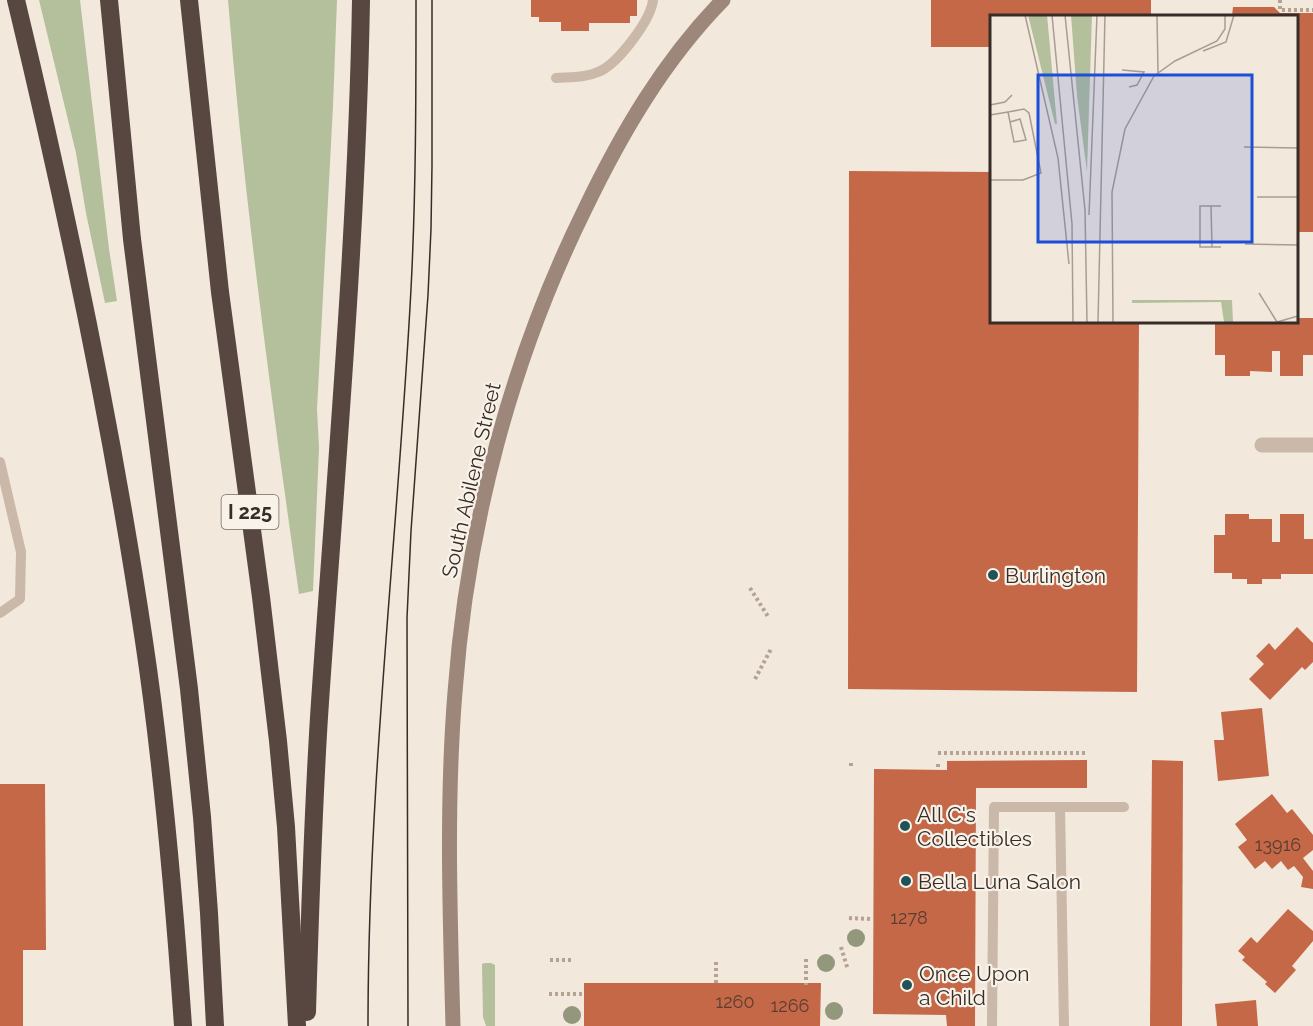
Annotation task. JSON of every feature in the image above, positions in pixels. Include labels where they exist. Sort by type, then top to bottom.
[{"type":"highway","points":[[16,0],[68,225],[123,508],[145,644],[161,774],[183,1026]]},
{"type":"highway","points":[[109,0],[132,239],[187,678],[202,817],[215,1026]]},
{"type":"highway","name":"I 225","points":[[189,0],[220,292],[278,741],[286,827],[297,1026]]},
{"type":"highway","points":[[306,1026],[314,799],[346,355],[361,0]]},
{"type":"street","name":"South Abilene Street","points":[[453,1026],[450,829],[455,691],[468,578],[495,453],[520,368],[545,298],[595,188],[652,88],[685,43],[723,0]]},
{"type":"street","points":[[1262,445],[1313,445]]},
{"type":"lane","points":[[556,78],[592,75],[610,65],[639,31],[648,16],[653,0]]},
{"type":"lane","points":[[0,462],[21,552],[20,599],[0,613]]},
{"type":"lane","points":[[992,1026],[994,807],[1124,807]]},
{"type":"lane","points":[[1060,807],[1064,1026]]},
{"type":"path","points":[[1280,0],[1280,10],[1313,10]]},
{"type":"path","points":[[750,588],[768,618]]},
{"type":"path","points":[[755,680],[771,649]]},
{"type":"path","points":[[938,753],[1086,753]]},
{"type":"path","points":[[849,918],[873,919]]},
{"type":"path","points":[[842,947],[848,970]]},
{"type":"path","points":[[806,959],[806,985]]},
{"type":"path","points":[[550,960],[574,960]]},
{"type":"path","points":[[716,962],[716,985]]},
{"type":"path","points":[[549,994],[583,994]]},
{"type":"green space","points":[[39,0],[80,0],[117,301],[105,303],[76,153]]},
{"type":"green space","points":[[228,0],[337,0],[317,409],[319,448],[313,591],[299,594],[250,223]]},
{"type":"green space","points":[[482,964],[495,965],[495,1026],[486,1026],[483,1017]]},
{"type":"building","points":[[531,0],[637,0],[637,16],[630,16],[630,23],[589,23],[589,31],[561,31],[561,22],[539,22],[539,17],[531,17]]},
{"type":"building","points":[[931,0],[1151,0],[1151,15],[990,15],[990,47],[931,47]]},
{"type":"building","points":[[1233,7],[1274,7],[1280,13],[1313,13],[1313,232],[1298,232],[1298,15],[1232,15]]},
{"type":"building","points":[[849,171],[990,172],[990,322],[1139,322],[1137,692],[848,689]]},
{"type":"building","points":[[1298,318],[1313,318],[1313,355],[1303,355],[1303,376],[1280,376],[1280,351],[1272,351],[1272,372],[1250,371],[1250,376],[1225,376],[1225,355],[1215,355],[1215,322],[1298,322]]},
{"type":"building","points":[[1225,514],[1249,514],[1249,519],[1272,519],[1272,542],[1280,542],[1280,514],[1304,514],[1304,539],[1313,539],[1313,574],[1281,574],[1281,579],[1262,579],[1262,584],[1247,584],[1247,579],[1232,579],[1232,573],[1214,573],[1214,535],[1225,535]]},
{"type":"building","points":[[1297,627],[1313,643],[1313,662],[1305,670],[1302,667],[1270,700],[1249,679],[1264,664],[1256,656],[1269,643],[1275,650]]},
{"type":"building","points":[[1262,708],[1269,776],[1218,781],[1214,740],[1224,740],[1221,712]]},
{"type":"building","points":[[1087,760],[1087,788],[976,788],[975,1026],[947,1026],[946,1015],[873,1014],[874,769],[947,770],[947,761]]},
{"type":"building","points":[[1152,760],[1183,761],[1182,1026],[1150,1026]]},
{"type":"building","points":[[0,784],[45,784],[46,950],[23,950],[23,1026],[0,1026]]},
{"type":"building","points":[[1272,794],[1287,813],[1292,809],[1313,835],[1313,850],[1303,858],[1313,871],[1313,889],[1301,887],[1303,877],[1294,866],[1288,870],[1281,861],[1272,869],[1265,861],[1255,869],[1238,847],[1247,840],[1235,824]]},
{"type":"building","points":[[1288,909],[1313,931],[1313,941],[1292,966],[1296,970],[1275,993],[1265,984],[1267,982],[1242,960],[1245,957],[1238,951],[1251,937],[1257,943]]},
{"type":"building","points":[[584,983],[821,983],[820,1026],[584,1026]]},
{"type":"building","points":[[1256,1000],[1258,1026],[1217,1026],[1215,1004]]},
{"type":"tram line","points":[[368,1026],[369,934],[378,750],[411,289],[415,181],[416,0]]},
{"type":"tram line","points":[[408,1026],[407,618],[431,229],[432,0]]},
{"type":"place","name":"Burlington","points":[[993,575]]},
{"type":"place","name":"All C's Collectibles","points":[[905,826]]},
{"type":"place","name":"Bella Luna Salon","points":[[906,881]]},
{"type":"place","name":"Once Upon a Child","points":[[907,985]]}]
